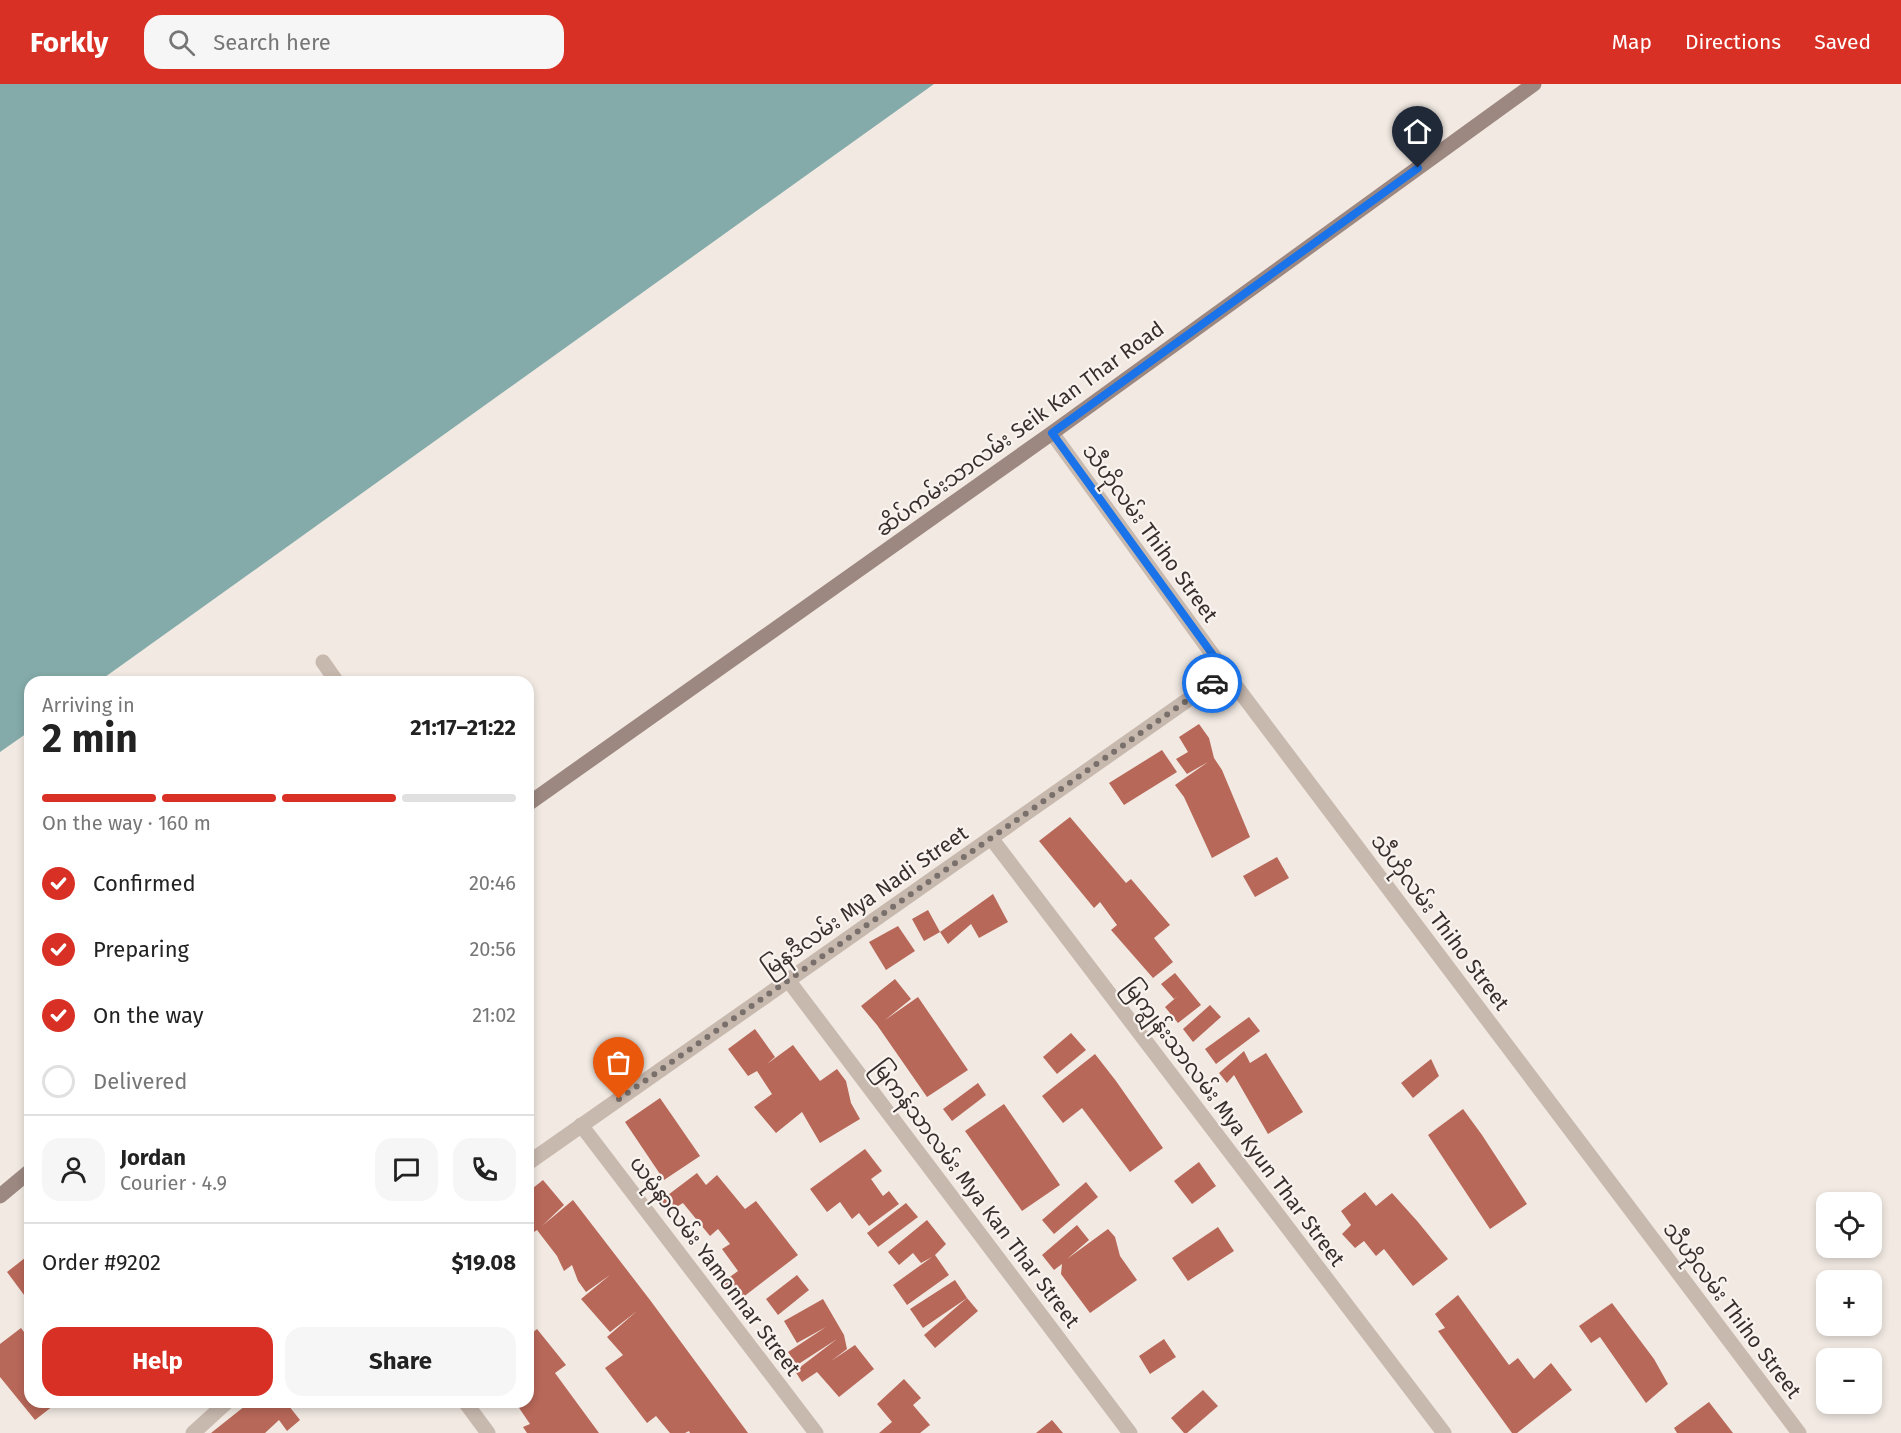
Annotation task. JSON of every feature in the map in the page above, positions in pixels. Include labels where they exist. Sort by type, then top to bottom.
[{"type":"street","name":"ဆိပ်ကမ်းသာလမ်း Seik Kan Thar Road","points":[[534,800],[1052,433],[1534,84]]},
{"type":"street","name":"သီဟိုလမ်း Thiho Street","points":[[1052,433],[1226,673],[1799,1433]]},
{"type":"street","points":[[323,662],[333,676]]},
{"type":"street","name":"မြနဒီလမ်း Mya Nadi Street","points":[[534,1159],[1226,673]]},
{"type":"street","name":"မြကျွန်းသာလမ်း Mya Kyun Thar Street","points":[[991,838],[1444,1433]]},
{"type":"street","name":"မြကန်သာလမ်း Mya Kan Thar Street","points":[[788,980],[1130,1433]]},
{"type":"street","name":"ယမုံနာလမ်း Yamonnar Street","points":[[581,1125],[816,1433]]},
{"type":"street","points":[[0,1196],[24,1176]]},
{"type":"street","points":[[193,1433],[220,1408]]},
{"type":"street","points":[[469,1408],[488,1433]]},
{"type":"water","points":[[0,84],[934,84],[106,676],[24,676],[24,735],[0,752]]},
{"type":"building","points":[[1199,724],[1209,738],[1214,758],[1222,770],[1250,837],[1212,858],[1184,797],[1175,785],[1208,762],[1187,774],[1176,759],[1188,752],[1179,737]]},
{"type":"building","points":[[1162,750],[1177,772],[1124,805],[1109,783]]},
{"type":"building","points":[[1070,817],[1126,883],[1131,879],[1170,925],[1154,938],[1173,962],[1153,978],[1111,930],[1117,925],[1100,902],[1094,908],[1039,841]]},
{"type":"building","points":[[1277,857],[1289,878],[1255,897],[1243,876]]},
{"type":"building","points":[[993,894],[1008,922],[979,938],[971,924],[948,944],[940,932]]},
{"type":"building","points":[[928,910],[940,932],[924,941],[912,919]]},
{"type":"building","points":[[898,926],[915,951],[886,970],[869,942]]},
{"type":"building","points":[[1175,973],[1201,1005],[1178,1023],[1165,1007],[1179,995],[1174,999],[1161,984]]},
{"type":"building","points":[[895,979],[911,999],[885,1020],[918,997],[968,1070],[927,1097],[861,1006]]},
{"type":"building","points":[[1210,1005],[1221,1017],[1193,1042],[1183,1029]]},
{"type":"building","points":[[1249,1017],[1260,1031],[1216,1064],[1205,1049]]},
{"type":"building","points":[[755,1029],[775,1057],[767,1064],[793,1045],[820,1081],[837,1069],[846,1081],[851,1103],[860,1119],[820,1143],[802,1112],[776,1133],[754,1107],[772,1094],[757,1071],[748,1076],[728,1049]]},
{"type":"building","points":[[1071,1033],[1086,1050],[1057,1074],[1043,1057]]},
{"type":"building","points":[[1244,1051],[1250,1063],[1266,1053],[1303,1112],[1268,1134],[1234,1075],[1227,1083],[1219,1073]]},
{"type":"building","points":[[1095,1054],[1163,1148],[1130,1172],[1082,1108],[1063,1123],[1042,1096]]},
{"type":"building","points":[[1431,1059],[1439,1076],[1413,1098],[1401,1083]]},
{"type":"building","points":[[978,1083],[986,1095],[952,1121],[943,1109]]},
{"type":"building","points":[[660,1098],[700,1156],[664,1180],[625,1122]]},
{"type":"building","points":[[1004,1104],[1060,1185],[1022,1211],[965,1131]]},
{"type":"building","points":[[1463,1109],[1527,1204],[1490,1229],[1428,1135]]},
{"type":"building","points":[[865,1149],[882,1171],[871,1179],[883,1196],[889,1191],[899,1204],[869,1226],[859,1213],[852,1219],[840,1202],[827,1212],[810,1189]]},
{"type":"building","points":[[1199,1162],[1216,1186],[1192,1204],[1174,1181]]},
{"type":"building","points":[[697,1173],[706,1185],[717,1175],[745,1209],[756,1201],[798,1255],[738,1301],[723,1282],[738,1271],[722,1249],[730,1244],[718,1229],[710,1236],[683,1203],[668,1212],[660,1201]]},
{"type":"building","points":[[543,1180],[564,1205],[542,1226],[573,1200],[748,1433],[690,1433],[689,1431],[670,1433],[656,1416],[647,1423],[605,1368],[623,1355],[607,1337],[637,1311],[610,1332],[581,1299],[610,1275],[586,1292],[578,1281],[572,1265],[564,1271],[557,1256],[537,1230],[534,1232],[534,1187]]},
{"type":"building","points":[[1086,1182],[1098,1197],[1054,1234],[1042,1220]]},
{"type":"building","points":[[1365,1192],[1376,1206],[1392,1193],[1448,1259],[1413,1286],[1384,1249],[1376,1256],[1364,1241],[1355,1248],[1342,1234],[1351,1225],[1341,1211]]},
{"type":"building","points":[[906,1203],[918,1217],[878,1247],[867,1233]]},
{"type":"building","points":[[927,1220],[946,1244],[935,1255],[949,1275],[907,1305],[893,1285],[932,1257],[921,1263],[913,1253],[899,1265],[888,1252]]},
{"type":"building","points":[[1077,1225],[1089,1240],[1067,1259],[1108,1229],[1115,1237],[1120,1256],[1137,1280],[1090,1313],[1061,1274],[1062,1264],[1054,1270],[1042,1255]]},
{"type":"building","points":[[1218,1227],[1234,1251],[1188,1281],[1172,1258]]},
{"type":"building","points":[[24,1259],[24,1295],[7,1272]]},
{"type":"building","points":[[797,1275],[809,1290],[778,1315],[766,1299]]},
{"type":"building","points":[[955,1280],[967,1298],[923,1328],[910,1309]]},
{"type":"building","points":[[1458,1295],[1509,1365],[1518,1358],[1534,1379],[1551,1363],[1572,1390],[1517,1433],[1512,1433],[1438,1331],[1445,1328],[1435,1314]]},
{"type":"building","points":[[967,1298],[978,1311],[935,1348],[924,1335]]},
{"type":"building","points":[[823,1299],[844,1335],[847,1349],[831,1361],[855,1345],[874,1369],[839,1397],[817,1372],[802,1382],[795,1371],[837,1339],[797,1365],[788,1352],[826,1327],[797,1343],[784,1321]]},
{"type":"building","points":[[1612,1303],[1654,1359],[1668,1384],[1646,1403],[1600,1337],[1591,1343],[1579,1326]]},
{"type":"building","points":[[21,1328],[24,1332],[24,1406],[0,1377],[0,1344]]},
{"type":"building","points":[[537,1329],[566,1365],[555,1373],[599,1433],[527,1433],[523,1427],[530,1424],[519,1408],[534,1408],[534,1331]]},
{"type":"building","points":[[1164,1339],[1176,1357],[1150,1374],[1139,1356]]},
{"type":"building","points":[[904,1379],[921,1398],[913,1405],[930,1425],[920,1433],[879,1433],[892,1422],[877,1404]]},
{"type":"building","points":[[1203,1390],[1218,1406],[1187,1433],[1184,1433],[1171,1418]]},
{"type":"building","points":[[1709,1402],[1733,1433],[1677,1433],[1674,1428]]},
{"type":"building","points":[[25,1408],[50,1408],[35,1420]]},
{"type":"building","points":[[242,1408],[291,1408],[300,1420],[287,1431],[279,1420],[265,1433],[211,1433]]},
{"type":"building","points":[[1052,1420],[1063,1433],[1036,1433]]},
{"type":"way so far","points":[[619,1099],[1212,683]]},
{"type":"route","points":[[1212,683],[1226,673],[1052,433],[1418,168]]}]
